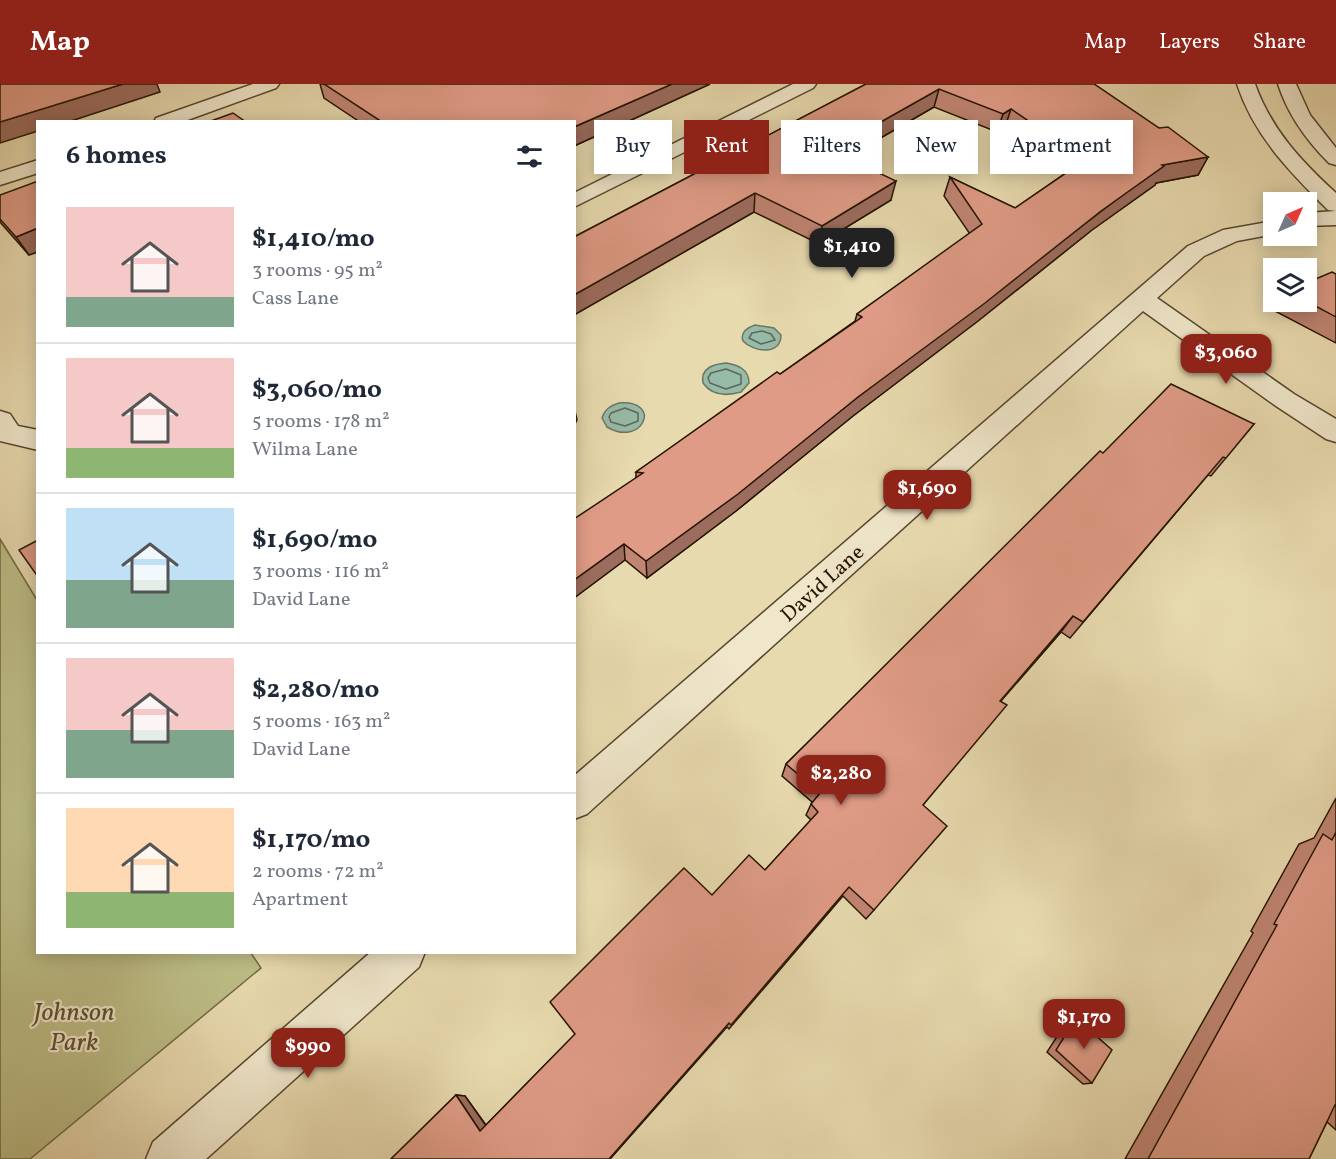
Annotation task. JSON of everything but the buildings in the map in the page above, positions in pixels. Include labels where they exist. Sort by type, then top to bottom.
[{"type":"street","points":[[576,200],[807,84]]},
{"type":"street","points":[[1246,84],[1253,108],[1272,139],[1304,175],[1336,205]]},
{"type":"street","points":[[1287,84],[1296,111],[1312,134],[1336,159]]},
{"type":"street","points":[[169,120],[265,85]]},
{"type":"street","points":[[0,179],[36,167]]},
{"type":"street","points":[[1317,219],[1336,218]]},
{"type":"street","name":"David Lane","points":[[576,799],[1196,251],[1231,235],[1263,229]]},
{"type":"street","points":[[1142,299],[1285,400],[1336,432]]},
{"type":"street","points":[[0,421],[9,434],[36,440]]},
{"type":"street","points":[[170,1159],[402,954]]},
{"type":"green space","name":"Johnson Park","points":[[0,539],[36,598],[36,954],[252,954],[261,968],[30,1159],[0,1159]]},
{"type":"water","points":[[755,325],[774,328],[781,335],[780,342],[772,349],[766,350],[748,345],[743,341],[742,335],[749,327]]},
{"type":"water","points":[[726,363],[739,367],[747,374],[749,383],[741,392],[715,393],[703,383],[706,370],[717,364]]},
{"type":"water","points":[[619,403],[633,404],[641,408],[644,415],[643,422],[638,428],[630,432],[619,432],[607,427],[602,418],[603,415],[608,408]]}]
